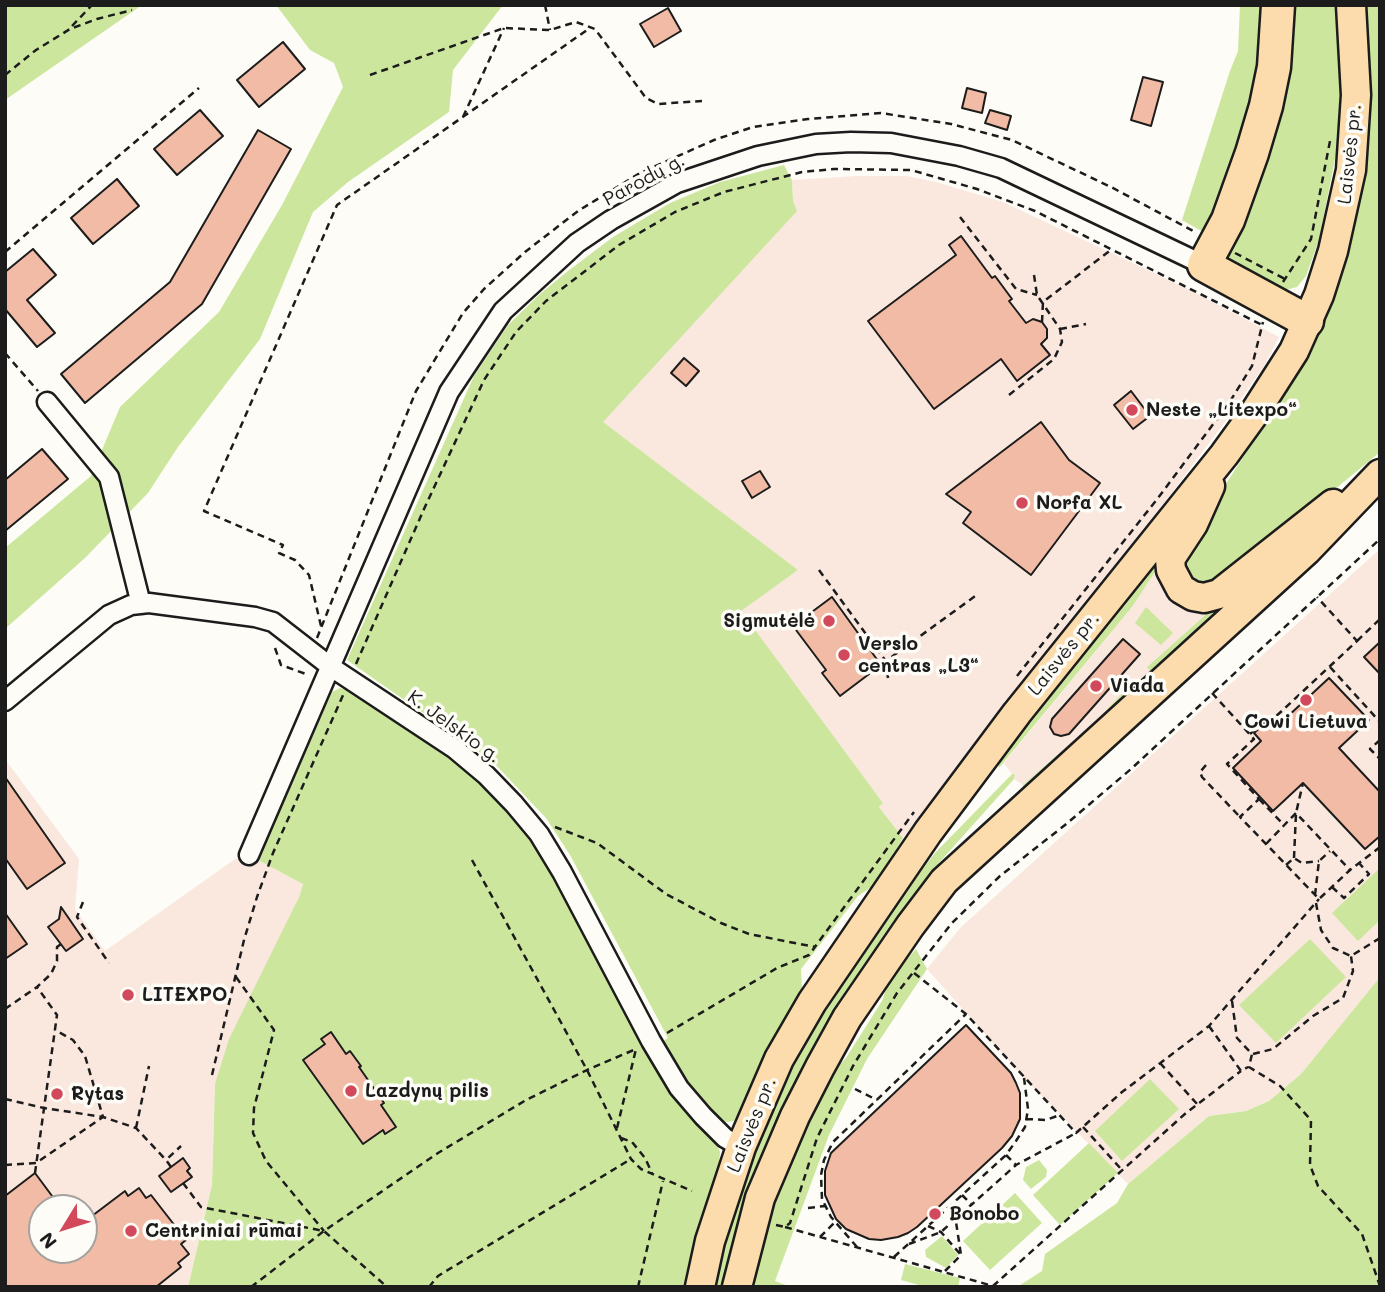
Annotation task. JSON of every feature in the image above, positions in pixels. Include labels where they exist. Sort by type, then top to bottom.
[{"type":"highway","points":[[1279,5],[1274,67],[1266,106],[1252,153],[1211,255],[1273,302],[1307,321]]},
{"type":"main road","name":"Laisvės pr.","points":[[699,1287],[710,1241],[741,1147],[779,1059],[812,1002],[928,832],[1017,713],[1224,455],[1280,374],[1307,321],[1333,251],[1351,170],[1356,95],[1351,5]]},
{"type":"main road","points":[[1224,455],[1194,524],[1170,559],[1174,580],[1181,589],[1193,596],[1204,598],[1219,594],[1310,520],[1378,477]]},
{"type":"main road","name":"Laisvės pr.","points":[[737,1287],[760,1198],[795,1116],[847,1018],[944,881],[1306,551],[1378,477]]},
{"type":"street","name":"Parodų g.","points":[[249,855],[449,392],[503,311],[524,290],[577,243],[644,200],[677,183],[712,170],[788,148],[850,142],[891,143],[923,148],[1001,168],[1211,255]]},
{"type":"street","points":[[47,402],[109,477],[141,604]]},
{"type":"street","name":"K. Jelskio g.","points":[[5,701],[109,615],[131,605],[149,603],[273,622],[331,667],[455,749],[486,775],[524,816],[562,872],[644,1045],[703,1116],[725,1138],[741,1147]]},
{"type":"path","points":[[70,29],[92,5]]},
{"type":"path","points":[[545,5],[550,30]]},
{"type":"path","points":[[5,75],[36,50],[70,29],[132,10]]},
{"type":"path","points":[[370,75],[504,28],[550,30],[576,22],[595,29],[646,98],[658,104],[702,101]]},
{"type":"path","points":[[463,117],[504,28]]},
{"type":"path","points":[[321,626],[309,575],[295,560],[279,553],[282,545],[204,511],[337,205],[587,30]]},
{"type":"path","points":[[5,252],[199,88]]},
{"type":"path","points":[[275,648],[281,665],[306,674],[321,626],[416,391],[463,313],[484,289],[525,251],[578,211],[640,173],[754,127],[881,113],[951,124],[1012,140],[1111,187],[1211,255],[1273,302]]},
{"type":"path","points":[[1018,675],[1158,498],[1229,402],[1252,366],[1273,302],[1311,239],[1329,155],[1331,130]]},
{"type":"path","points":[[212,1075],[243,940],[273,853],[424,509],[484,380],[516,332],[546,301],[619,245],[675,212],[724,192],[802,172],[834,169],[911,170],[977,188],[1035,211],[1112,249],[1273,302]]},
{"type":"path","points":[[960,217],[1016,289],[1037,295]]},
{"type":"path","points":[[989,253],[993,249]]},
{"type":"path","points":[[1042,322],[1043,302],[1112,249]]},
{"type":"path","points":[[1009,395],[1054,359],[1062,342],[1060,329],[1037,295],[1034,275]]},
{"type":"path","points":[[1060,329],[1086,324]]},
{"type":"path","points":[[5,353],[47,402]]},
{"type":"path","points":[[785,1227],[790,1223],[817,1138],[839,1094],[897,993],[952,923],[1000,876],[1121,777],[1380,539]]},
{"type":"path","points":[[819,570],[886,661],[888,678]]},
{"type":"path","points":[[886,661],[978,594]]},
{"type":"path","points":[[1317,597],[1357,641]]},
{"type":"path","points":[[1250,734],[1268,718],[1272,721],[1380,619]]},
{"type":"path","points":[[1330,667],[1380,722]]},
{"type":"path","points":[[1212,692],[1254,739],[1227,764],[1284,825]]},
{"type":"path","points":[[1380,740],[1370,749],[1380,759]]},
{"type":"path","points":[[1374,745],[1380,747]]},
{"type":"path","points":[[1206,765],[1200,772],[1202,777],[1315,895],[1321,930],[1333,948],[1351,956]]},
{"type":"path","points":[[1286,865],[1294,858],[1296,813],[1303,783]]},
{"type":"path","points":[[1240,817],[1259,799]]},
{"type":"path","points":[[251,1287],[324,1231],[438,1153],[526,1100],[587,1069],[644,1045],[777,968],[809,955],[918,808]]},
{"type":"path","points":[[1266,844],[1296,813]]},
{"type":"path","points":[[1296,813],[1350,870]]},
{"type":"path","points":[[524,816],[597,843],[667,894],[720,923],[749,934],[815,947]]},
{"type":"path","points":[[906,1245],[941,1232],[1016,1165],[1076,1133],[1122,1092],[1209,1026],[1318,901],[1350,870],[1379,849]]},
{"type":"path","points":[[1294,858],[1302,863],[1319,861],[1331,850]]},
{"type":"path","points":[[472,860],[587,1069],[631,1159],[663,1180],[692,1191]]},
{"type":"path","points":[[1315,895],[1319,861]]},
{"type":"path","points":[[1332,887],[1344,898],[1369,874],[1359,863]]},
{"type":"path","points":[[83,902],[77,917],[109,963]]},
{"type":"path","points":[[78,931],[83,927]]},
{"type":"path","points":[[1351,956],[1380,938]]},
{"type":"path","points":[[5,1009],[51,974],[57,961],[57,947],[61,944]]},
{"type":"path","points":[[1252,1054],[1272,1049],[1313,1016],[1343,998],[1353,971],[1351,956]]},
{"type":"path","points":[[913,973],[967,1014],[1076,1133]]},
{"type":"path","points":[[236,977],[274,1030],[254,1108],[253,1133],[266,1161],[324,1231],[387,1287]]},
{"type":"path","points":[[35,1173],[57,1015],[37,987]]},
{"type":"path","points":[[1232,1001],[1237,1038],[1252,1054]]},
{"type":"path","points":[[857,1247],[835,1222],[822,1199],[821,1175],[832,1142],[967,1014]]},
{"type":"path","points":[[1209,1026],[1241,1071]]},
{"type":"path","points":[[55,1030],[73,1040],[85,1056],[103,1117]]},
{"type":"path","points":[[617,1129],[644,1045]]},
{"type":"path","points":[[1249,1067],[1252,1054]]},
{"type":"path","points":[[1160,1063],[1198,1105]]},
{"type":"path","points":[[136,1128],[149,1066]]},
{"type":"path","points":[[774,1224],[993,1286],[1122,1170],[1198,1105],[1249,1067]]},
{"type":"path","points":[[1249,1067],[1280,1086],[1311,1120],[1310,1165],[1318,1186],[1362,1234],[1380,1286]]},
{"type":"path","points":[[894,1257],[1006,1155],[1025,1127],[1027,1119],[1024,1078]]},
{"type":"path","points":[[855,1089],[877,1100]]},
{"type":"path","points":[[5,1099],[103,1117],[136,1128],[171,1167]]},
{"type":"path","points":[[1027,1119],[1046,1119],[1059,1115]]},
{"type":"path","points":[[5,1165],[36,1163],[103,1117]]},
{"type":"path","points":[[1083,1127],[1122,1170]]},
{"type":"path","points":[[621,1138],[632,1142],[645,1158],[652,1173]]},
{"type":"path","points":[[166,1160],[181,1146]]},
{"type":"path","points":[[1006,1155],[1016,1165]]},
{"type":"path","points":[[429,1287],[438,1276],[631,1159]]},
{"type":"path","points":[[638,1287],[663,1180]]},
{"type":"path","points":[[183,1183],[201,1207],[324,1231]]},
{"type":"path","points":[[962,1195],[972,1205]]},
{"type":"path","points":[[808,1208],[825,1206]]},
{"type":"path","points":[[956,1220],[961,1255]]},
{"type":"path","points":[[820,1237],[835,1222]]},
{"type":"path","points":[[928,1226],[941,1232],[961,1255]]},
{"type":"path","points":[[945,1271],[961,1255]]},
{"type":"shaded area","points":[[906,176],[1003,202],[1190,290],[1279,337],[1264,366],[1222,426],[903,838],[879,807],[883,803],[740,611],[798,570],[602,422],[796,211],[792,180]]},
{"type":"shaded area","points":[[1171,547],[1222,600],[1148,666],[1151,672],[1139,682],[1137,679],[1096,721],[1023,785],[1014,779],[1015,774],[1012,774],[1004,763],[1132,607]]},
{"type":"shaded area","points":[[1380,549],[1380,977],[1301,1074],[1269,1101],[1246,1111],[1209,1116],[1128,1184],[1024,1078],[927,969],[960,928]]},
{"type":"shaded area","name":"LITEXPO","points":[[5,759],[79,859],[75,909],[105,951],[235,859],[258,860],[303,883],[215,1084],[212,1185],[188,1287],[5,1287]]},
{"type":"green space","points":[[5,5],[142,5],[5,100]]},
{"type":"green space","points":[[276,5],[503,5],[453,70],[449,112],[348,182],[313,212],[260,339],[178,447],[148,493],[85,558],[5,629],[5,548],[91,476],[120,407],[219,312],[282,205],[343,87],[334,63],[310,50]]},
{"type":"green space","points":[[1240,5],[1265,5],[1258,86],[1233,169],[1208,230],[1203,232],[1182,220],[1238,51]]},
{"type":"green space","points":[[1295,5],[1341,5],[1345,122],[1319,240],[1306,276],[1297,287],[1285,290],[1237,268],[1228,255],[1228,241],[1280,114],[1292,62]]},
{"type":"green space","points":[[1359,5],[1380,5],[1380,452],[1220,584],[1192,587],[1179,559],[1181,554],[1299,370],[1320,323]]},
{"type":"green space","points":[[784,165],[792,180],[793,201],[797,211],[603,422],[798,570],[741,611],[883,803],[879,807],[903,838],[876,884],[858,896],[801,969],[802,991],[734,1121],[727,1122],[718,1120],[703,1106],[678,1073],[661,1042],[668,1038],[570,855],[546,818],[492,761],[347,660],[474,376],[508,325],[540,294],[613,237],[670,203],[720,182]]},
{"type":"green space","points":[[1188,522],[1132,607],[999,768],[998,761],[1083,649]]},
{"type":"green space","points":[[1274,566],[1022,793],[1023,785],[1096,721],[1136,679],[1140,681],[1151,672],[1147,667],[1222,600]]},
{"type":"green space","points":[[1146,607],[1173,633],[1161,645],[1135,623]]},
{"type":"green space","points":[[340,688],[350,691],[459,765],[501,802],[548,865],[660,1075],[682,1105],[716,1142],[720,1152],[719,1164],[697,1228],[684,1287],[188,1287],[212,1185],[215,1084],[229,1039],[303,884],[258,860],[332,692]]},
{"type":"green space","points":[[1012,774],[1015,774],[1014,779],[929,874],[886,933],[864,970],[729,1287],[713,1287],[742,1179],[799,1046],[875,929],[935,853]]},
{"type":"green space","points":[[1380,868],[1380,920],[1358,941],[1332,913]]},
{"type":"green space","points":[[1310,939],[1346,977],[1276,1043],[1239,1005]]},
{"type":"green space","points":[[916,949],[927,969],[867,1059],[829,1135],[775,1281],[791,1287],[750,1287],[769,1215],[789,1157],[824,1080],[846,1058],[882,1001],[890,977]]},
{"type":"green space","points":[[1380,977],[1380,1287],[1017,1287],[1042,1271],[1045,1254],[1117,1203],[1128,1184],[1209,1116],[1246,1111],[1269,1101],[1301,1074]]},
{"type":"green space","points":[[1150,1079],[1179,1109],[1122,1161],[1095,1131]]},
{"type":"green space","points":[[1089,1143],[1118,1173],[1060,1225],[1033,1195]]},
{"type":"green space","points":[[1039,1160],[1047,1170],[1046,1177],[1031,1189],[1023,1180],[1026,1167]]},
{"type":"green space","points":[[1015,1193],[1042,1223],[990,1270],[963,1241]]},
{"type":"green space","points":[[942,1236],[958,1255],[946,1268],[926,1257],[925,1250]]},
{"type":"green space","points":[[905,1264],[960,1278],[958,1287],[926,1287],[901,1280]]},
{"type":"building","points":[[668,8],[681,31],[654,47],[640,24]]},
{"type":"building","points":[[283,42],[305,69],[259,107],[237,80]]},
{"type":"building","points":[[1143,77],[1163,82],[1151,126],[1131,120]]},
{"type":"building","points":[[967,88],[986,93],[982,113],[962,108]]},
{"type":"building","points":[[200,110],[223,136],[177,175],[154,149]]},
{"type":"building","points":[[990,110],[1011,116],[1007,130],[985,123]]},
{"type":"building","points":[[258,130],[291,149],[202,304],[85,403],[61,374],[170,282]]},
{"type":"building","points":[[117,179],[139,206],[93,244],[71,218]]},
{"type":"building","points":[[961,236],[992,278],[995,276],[1026,323],[1033,319],[1042,322],[1047,329],[1047,338],[1041,344],[1050,355],[1017,381],[1001,359],[934,409],[868,321],[956,255],[949,245]]},
{"type":"building","points":[[33,249],[56,275],[27,300],[55,333],[37,347],[5,309],[5,272]]},
{"type":"building","points":[[684,358],[699,371],[686,386],[671,373]]},
{"type":"building","points":[[1131,391],[1150,416],[1133,429],[1114,405]]},
{"type":"building","name":"Norfa XL","points":[[1041,422],[1069,460],[1100,483],[1031,575],[963,523],[971,512],[946,494]]},
{"type":"building","points":[[42,449],[68,479],[5,531],[5,480]]},
{"type":"building","points":[[760,471],[770,487],[752,498],[742,481]]},
{"type":"building","name":"Verslo centras „L3“","points":[[832,597],[881,665],[840,696],[822,673],[826,670],[793,626]]},
{"type":"building","name":"Viada","points":[[1123,639],[1140,654],[1069,734],[1054,734],[1050,727],[1052,719]]},
{"type":"building","points":[[1380,642],[1380,674],[1364,657]]},
{"type":"building","points":[[1329,678],[1369,720],[1339,748],[1380,792],[1380,836],[1365,849],[1303,783],[1273,811],[1233,768],[1261,741],[1254,733],[1266,722],[1273,730]]},
{"type":"building","points":[[5,777],[65,863],[27,889],[5,858]]},
{"type":"building","points":[[61,907],[83,939],[66,951],[48,927],[59,919]]},
{"type":"building","points":[[5,913],[27,944],[5,959]]},
{"type":"building","points":[[966,1025],[1011,1073],[1016,1083],[1020,1093],[1020,1119],[1012,1136],[908,1233],[881,1240],[869,1239],[846,1229],[836,1219],[825,1195],[825,1171],[831,1153]]},
{"type":"building","name":"Lazdynų pilis","points":[[331,1032],[346,1054],[350,1051],[361,1066],[359,1067],[384,1103],[381,1105],[396,1127],[385,1134],[383,1130],[363,1144],[303,1060],[325,1044],[321,1039]]},
{"type":"building","points":[[183,1158],[192,1177],[171,1192],[159,1176]]},
{"type":"building","name":"Centriniai rūmai","points":[[35,1173],[51,1194],[28,1194],[28,1264],[98,1264],[98,1211],[125,1191],[128,1196],[139,1188],[146,1198],[151,1195],[186,1240],[181,1244],[189,1254],[178,1263],[181,1267],[156,1287],[5,1287],[5,1196]]},
{"type":"place","name":"Neste „Litexpo“","points":[[1132,410]]},
{"type":"place","name":"Norfa XL","points":[[1022,503]]},
{"type":"place","name":"Sigmutėlė","points":[[829,621]]},
{"type":"place","name":"Verslo centras „L3“","points":[[844,655]]},
{"type":"place","name":"Viada","points":[[1096,686]]},
{"type":"place","name":"Cowi Lietuva","points":[[1306,700]]},
{"type":"place","name":"LITEXPO","points":[[128,995]]},
{"type":"place","name":"Lazdynų pilis","points":[[351,1091]]},
{"type":"place","name":"Rytas","points":[[57,1094]]},
{"type":"place","name":"Bonobo","points":[[935,1214]]},
{"type":"place","name":"Centriniai rūmai","points":[[131,1231]]}]
